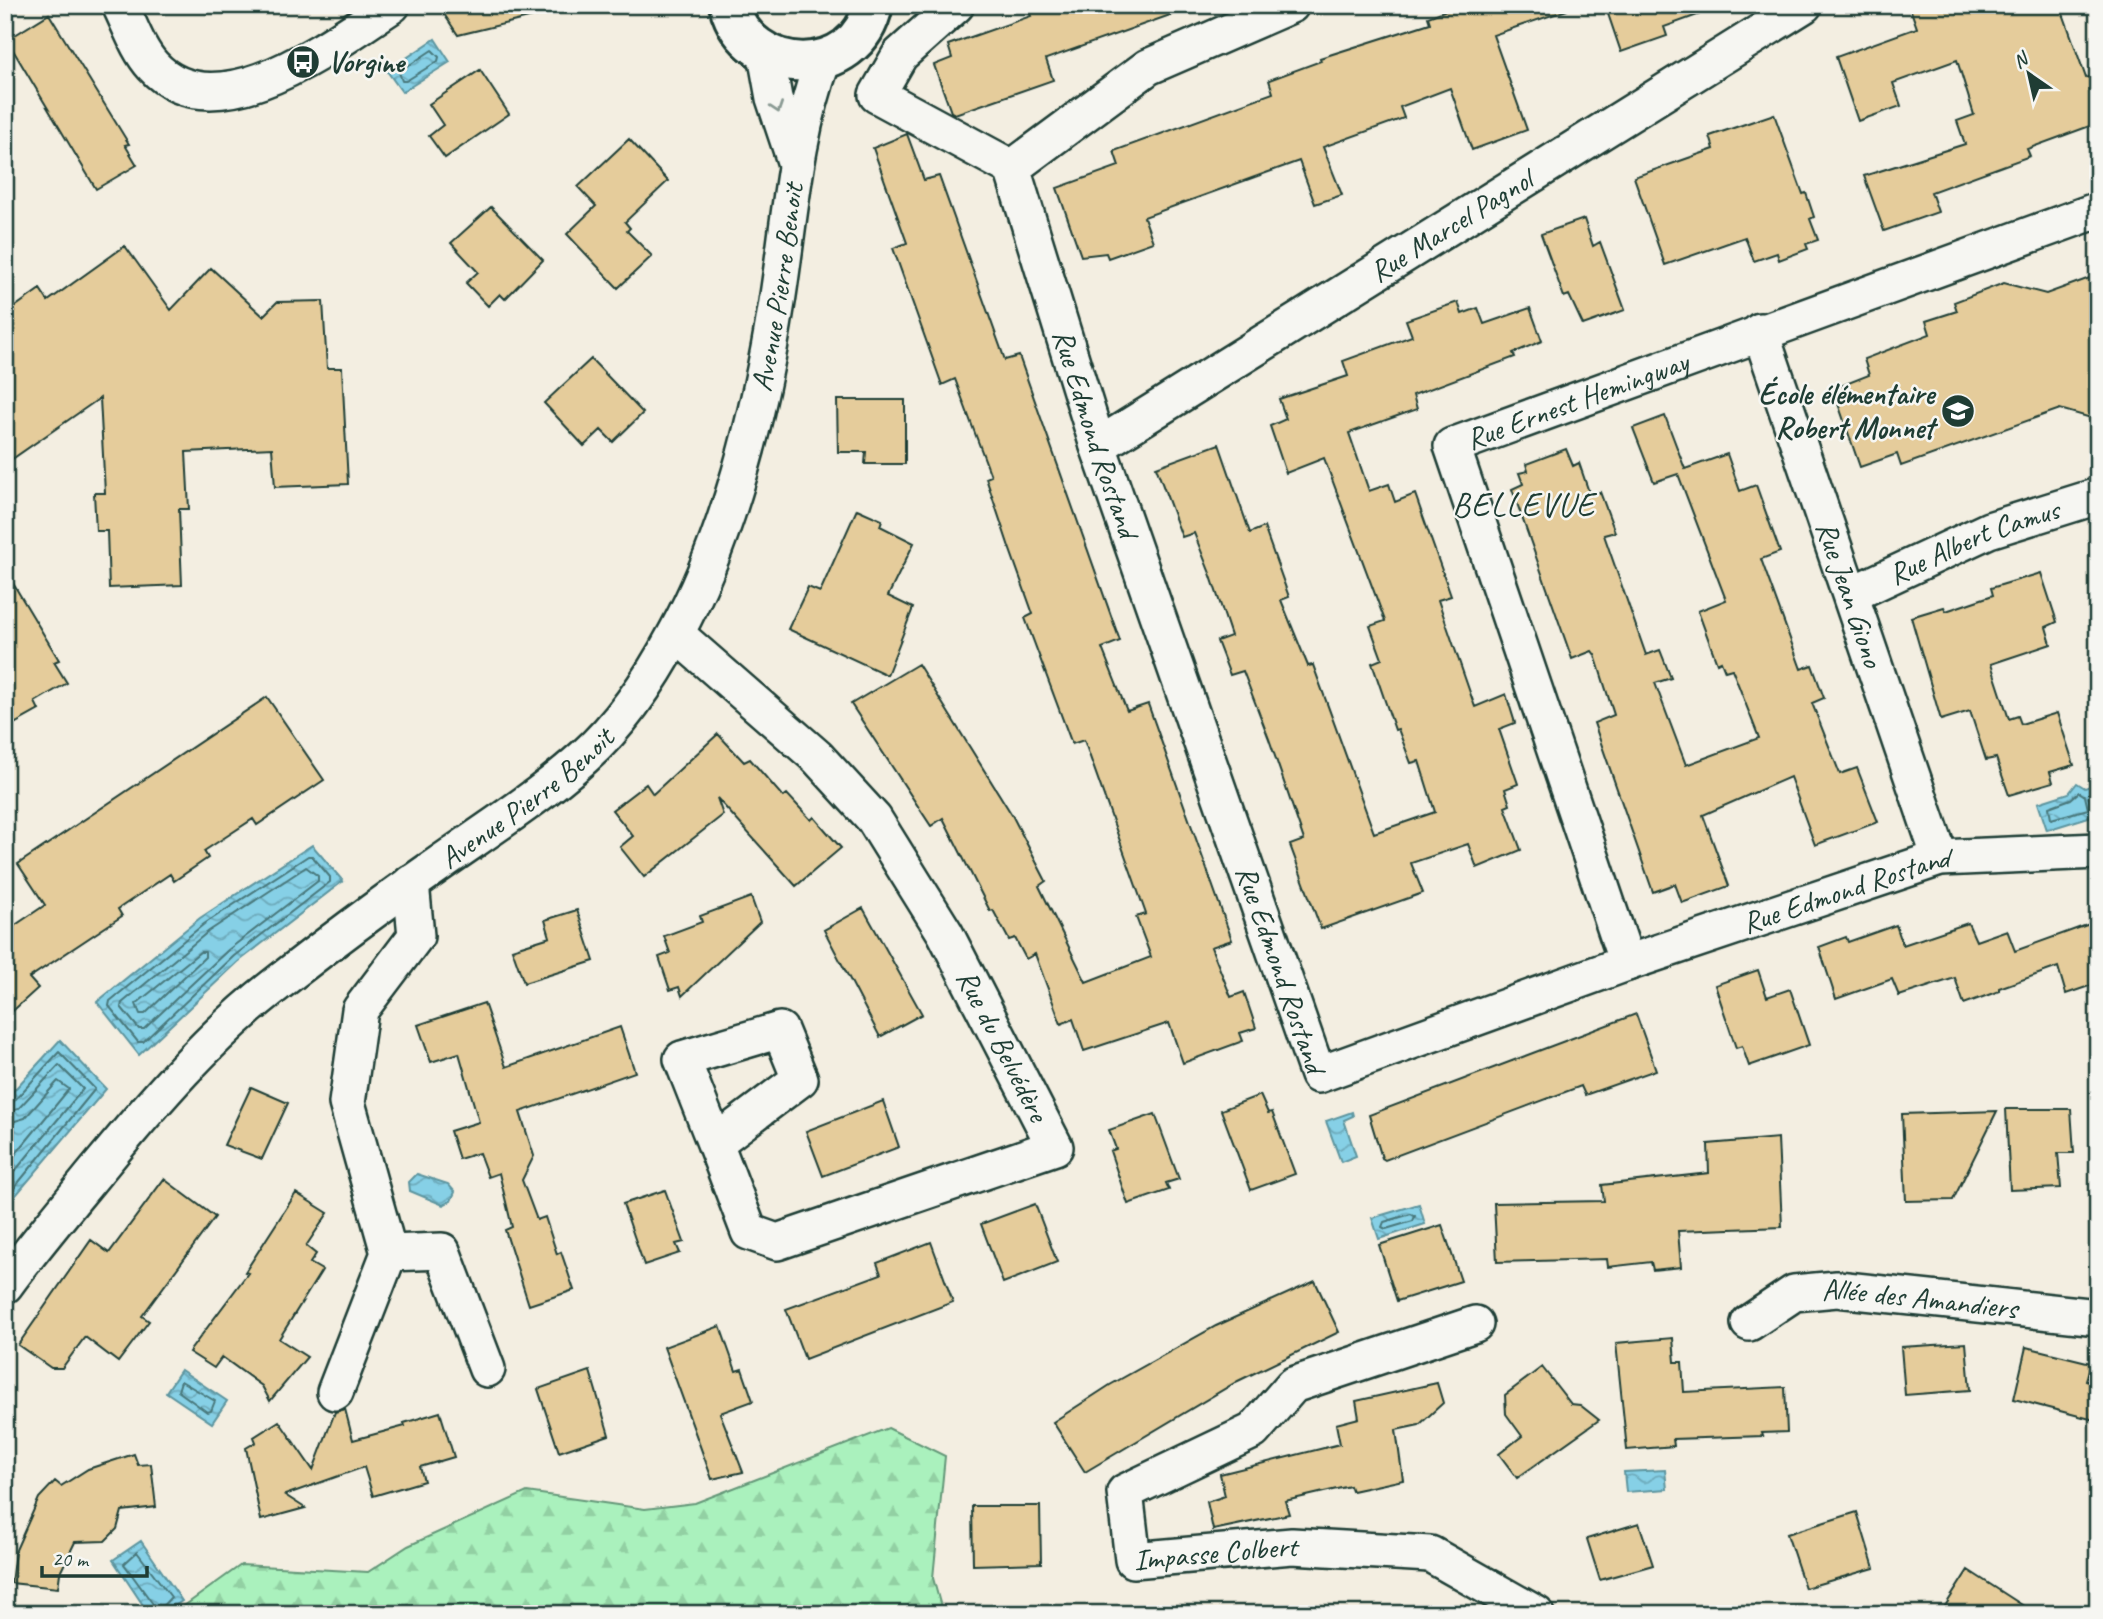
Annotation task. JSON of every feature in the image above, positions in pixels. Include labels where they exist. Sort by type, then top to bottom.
[{"type":"street","points":[[120,5],[154,67],[199,90],[226,91],[259,82],[303,62],[392,5]]},
{"type":"street","points":[[729,5],[733,19],[747,39],[765,54],[784,61],[804,63],[823,60],[843,50],[859,34],[875,9]]},
{"type":"street","points":[[956,5],[900,55],[877,95],[1012,168],[1148,67],[1291,5]]},
{"type":"street","name":"Rue Marcel Pagnol","points":[[1098,446],[1799,7]]},
{"type":"street","name":"Avenue Pierre Benoit","points":[[765,54],[774,98],[795,161]]},
{"type":"street","name":"Avenue Pierre Benoit","points":[[5,1285],[32,1248],[155,1100],[212,1042],[270,989],[411,883],[540,793],[586,755],[629,709],[676,634],[719,537],[749,432],[776,305],[795,161],[809,98],[823,60]]},
{"type":"street","name":"Rue Edmond Rostand","points":[[1012,168],[1098,446],[1318,1075],[1627,963],[1940,858],[2098,851]]},
{"type":"street","name":"Rue Ernest Hemingway","points":[[1627,963],[1452,446],[1760,331],[2098,211]]},
{"type":"street","name":"Rue Jean Giono","points":[[1760,331],[1940,858]]},
{"type":"street","name":"Rue Albert Camus","points":[[1852,594],[1989,530],[2098,496]]},
{"type":"street","name":"Rue du Belvédère","points":[[676,634],[817,757],[874,819],[945,933],[1055,1147],[777,1242],[749,1232],[715,1143]]},
{"type":"street","points":[[335,1392],[389,1253],[347,1103],[360,1010],[416,936],[411,883]]},
{"type":"street","points":[[389,1253],[442,1251],[487,1369]]},
{"type":"street","name":"Allée des Amandiers","points":[[1749,1323],[1794,1293],[1837,1289],[2098,1317]]},
{"type":"street","name":"Impasse Colbert","points":[[1475,1324],[1293,1385],[1253,1431],[1125,1492],[1133,1560],[1292,1546],[1430,1554],[1536,1614]]},
{"type":"green space","points":[[888,1428],[945,1456],[933,1578],[943,1614],[173,1614],[241,1565],[368,1572],[408,1546],[527,1492],[645,1509],[695,1503]]},
{"type":"water","points":[[435,39],[450,62],[402,92],[387,71]]},
{"type":"water","points":[[2077,783],[2085,788],[2090,786],[2098,814],[2047,830],[2038,803],[2069,793]]},
{"type":"water","points":[[312,845],[343,881],[238,962],[139,1055],[97,1002],[200,918]]},
{"type":"water","points":[[60,1040],[106,1089],[16,1195],[5,1212],[5,1100]]},
{"type":"water","points":[[1352,1112],[1353,1116],[1344,1120],[1356,1156],[1341,1162],[1326,1121]]},
{"type":"water","points":[[417,1174],[448,1184],[455,1192],[451,1201],[443,1205],[410,1191],[409,1182]]},
{"type":"water","points":[[1419,1204],[1425,1224],[1379,1239],[1372,1218]]},
{"type":"water","points":[[181,1370],[227,1401],[212,1423],[166,1392]]},
{"type":"water","points":[[1665,1470],[1667,1489],[1626,1492],[1624,1472]]},
{"type":"water","points":[[141,1541],[182,1601],[163,1614],[149,1614],[113,1560]]},
{"type":"building","points":[[438,5],[536,5],[537,16],[458,35]]},
{"type":"building","points":[[1026,5],[1187,5],[1187,9],[1046,59],[1053,80],[955,114],[951,112],[934,65],[952,58],[948,45],[1031,16]]},
{"type":"building","points":[[1459,5],[1567,5],[1567,10],[1493,35],[1527,130],[1472,150],[1450,88],[1400,107],[1404,118],[1323,147],[1342,195],[1315,204],[1299,161],[1144,217],[1153,242],[1108,258],[1106,253],[1081,256],[1057,188],[1119,166],[1114,151],[1273,93],[1269,80],[1321,61],[1320,58],[1430,23],[1428,17]]},
{"type":"building","points":[[1605,5],[1713,5],[1714,9],[1664,27],[1667,36],[1621,52]]},
{"type":"building","points":[[1909,5],[2060,5],[2086,78],[2098,74],[2098,123],[2027,149],[2030,156],[1931,192],[1938,212],[1884,231],[1864,176],[1965,144],[1957,121],[1974,115],[1957,60],[1893,83],[1901,106],[1858,121],[1836,57],[1917,28]]},
{"type":"building","points":[[49,14],[129,144],[125,145],[137,165],[96,189],[7,40]]},
{"type":"building","points":[[480,70],[509,114],[445,158],[429,136],[443,125],[429,104]]},
{"type":"building","points":[[1774,114],[1803,194],[1806,193],[1814,217],[1810,219],[1818,240],[1806,244],[1808,249],[1779,260],[1777,253],[1754,261],[1745,237],[1665,265],[1634,177],[1714,149],[1710,136]]},
{"type":"building","points":[[907,134],[924,180],[939,176],[1005,360],[1019,356],[1120,641],[1102,648],[1127,711],[1148,704],[1232,940],[1211,947],[1231,997],[1244,992],[1256,1028],[1240,1033],[1243,1041],[1183,1063],[1169,1023],[1084,1051],[1073,1019],[1061,1024],[1035,954],[1026,959],[1015,938],[1009,940],[993,910],[990,911],[943,818],[931,826],[851,704],[918,664],[1012,815],[1046,881],[1039,886],[1086,982],[1151,957],[1136,917],[1146,914],[1084,740],[1072,744],[1025,618],[1033,614],[986,478],[991,476],[955,379],[942,385],[893,248],[907,243],[873,148]]},
{"type":"building","points":[[629,139],[668,181],[625,222],[630,228],[627,231],[652,256],[618,288],[567,234],[596,206],[578,187]]},
{"type":"building","points":[[491,207],[543,260],[505,299],[500,294],[488,306],[466,283],[478,272],[451,243]]},
{"type":"building","points":[[1584,219],[1593,246],[1600,242],[1625,310],[1583,325],[1569,295],[1564,297],[1541,234]]},
{"type":"building","points":[[125,246],[171,310],[211,268],[263,316],[277,302],[323,301],[327,368],[342,368],[348,484],[275,487],[272,448],[186,452],[189,509],[179,509],[182,585],[109,588],[107,531],[96,531],[94,493],[105,493],[100,398],[5,464],[5,314],[40,289],[48,301]]},
{"type":"building","points":[[2098,275],[2098,420],[2060,409],[1901,466],[1897,454],[1860,467],[1833,389],[1869,375],[1864,359],[1930,334],[1926,321],[1957,311],[1954,302],[2004,283],[2046,294]]},
{"type":"building","points":[[1458,302],[1462,314],[1478,308],[1484,324],[1530,308],[1542,341],[1513,353],[1515,357],[1413,395],[1417,409],[1349,433],[1369,491],[1389,484],[1395,502],[1415,494],[1451,596],[1438,600],[1475,707],[1506,694],[1515,723],[1499,729],[1518,784],[1505,789],[1510,805],[1505,807],[1521,850],[1477,868],[1468,844],[1411,863],[1423,893],[1321,929],[1290,845],[1304,840],[1269,739],[1243,671],[1230,675],[1217,641],[1231,636],[1211,576],[1194,533],[1182,537],[1156,467],[1219,444],[1250,533],[1264,527],[1289,597],[1281,600],[1308,666],[1313,665],[1374,833],[1435,812],[1419,761],[1411,763],[1398,729],[1395,730],[1372,663],[1382,659],[1370,626],[1385,621],[1324,458],[1286,473],[1270,426],[1286,419],[1279,399],[1348,376],[1343,361],[1412,336],[1406,320]]},
{"type":"building","points":[[591,359],[643,413],[613,442],[601,430],[584,446],[544,403]]},
{"type":"building","points":[[837,400],[905,400],[905,464],[865,464],[866,452],[838,452]]},
{"type":"building","points":[[1665,416],[1685,469],[1727,454],[1740,491],[1756,485],[1780,552],[1761,559],[1801,669],[1812,665],[1824,698],[1812,703],[1840,774],[1857,768],[1878,822],[1815,845],[1790,777],[1703,815],[1729,886],[1682,903],[1675,884],[1653,892],[1594,723],[1614,715],[1595,655],[1592,651],[1572,659],[1512,489],[1523,484],[1519,473],[1528,471],[1526,464],[1566,449],[1573,466],[1579,463],[1590,495],[1600,492],[1615,532],[1604,535],[1646,655],[1660,650],[1671,678],[1655,683],[1686,765],[1759,738],[1732,669],[1725,671],[1721,661],[1717,663],[1698,611],[1726,600],[1678,474],[1654,482],[1633,428]]},
{"type":"building","points":[[857,509],[882,520],[880,526],[914,543],[888,596],[913,608],[887,675],[788,629],[808,587],[820,592]]},
{"type":"building","points":[[5,570],[59,660],[54,662],[67,683],[35,702],[39,710],[5,729]]},
{"type":"building","points":[[2041,573],[2057,622],[2046,627],[2051,644],[1991,664],[2009,719],[2018,716],[2021,724],[2057,713],[2074,765],[2050,772],[2053,782],[2009,795],[1996,758],[1986,760],[1970,711],[1941,720],[1911,617],[1944,607],[1946,611],[1993,595],[1991,588]]},
{"type":"building","points":[[267,697],[324,780],[257,825],[253,819],[204,851],[208,858],[174,881],[170,874],[118,909],[122,916],[29,978],[38,988],[5,1018],[5,932],[45,905],[18,864]]},
{"type":"building","points":[[718,734],[744,762],[750,759],[783,797],[787,794],[811,820],[814,817],[841,848],[796,886],[717,798],[723,815],[644,877],[620,847],[633,836],[612,810],[646,784],[653,794]]},
{"type":"building","points":[[751,897],[760,922],[682,996],[679,987],[670,990],[659,957],[670,953],[664,936],[702,922],[700,916]]},
{"type":"building","points":[[863,908],[922,1014],[880,1037],[824,930]]},
{"type":"building","points":[[577,910],[594,961],[524,983],[512,949],[550,937],[545,920]]},
{"type":"building","points":[[2098,921],[2098,983],[2066,994],[2058,967],[1964,1004],[1955,978],[1899,996],[1892,979],[1836,999],[1819,947],[1846,937],[1848,942],[1896,925],[1903,945],[1968,923],[1976,941],[2007,930],[2015,951]]},
{"type":"building","points":[[1758,970],[1767,997],[1790,989],[1809,1045],[1749,1066],[1742,1046],[1736,1048],[1715,985]]},
{"type":"building","points":[[484,1003],[506,1067],[620,1027],[635,1072],[520,1112],[534,1156],[522,1180],[537,1220],[545,1217],[557,1254],[561,1252],[574,1290],[529,1305],[505,1230],[512,1227],[499,1173],[488,1177],[479,1153],[459,1159],[450,1131],[479,1122],[459,1053],[431,1062],[418,1025]]},
{"type":"building","points":[[1636,1014],[1656,1070],[1585,1095],[1581,1086],[1385,1160],[1382,1158],[1369,1115]]},
{"type":"building","points":[[251,1087],[288,1103],[262,1159],[224,1145]]},
{"type":"building","points":[[1260,1095],[1268,1113],[1272,1112],[1295,1174],[1251,1190],[1221,1110]]},
{"type":"building","points":[[883,1101],[899,1147],[823,1176],[806,1131]]},
{"type":"building","points":[[2006,1109],[2071,1109],[2074,1153],[2058,1153],[2061,1188],[2010,1190]]},
{"type":"building","points":[[1997,1111],[1953,1200],[1906,1201],[1902,1114]]},
{"type":"building","points":[[1155,1114],[1179,1179],[1166,1183],[1169,1190],[1128,1204],[1110,1151],[1116,1149],[1109,1130]]},
{"type":"building","points":[[1778,1138],[1782,1227],[1678,1231],[1681,1267],[1653,1270],[1651,1262],[1608,1267],[1607,1259],[1497,1262],[1494,1203],[1604,1201],[1602,1185],[1709,1173],[1708,1144]]},
{"type":"building","points":[[164,1179],[215,1217],[142,1316],[149,1321],[118,1362],[85,1337],[62,1368],[51,1368],[18,1345],[91,1240],[109,1253]]},
{"type":"building","points":[[665,1190],[684,1242],[676,1244],[680,1253],[644,1265],[623,1204]]},
{"type":"building","points":[[296,1193],[328,1213],[306,1246],[316,1254],[310,1263],[322,1270],[279,1339],[307,1357],[270,1401],[262,1386],[222,1357],[214,1368],[189,1352],[248,1273],[245,1272]]},
{"type":"building","points":[[1035,1204],[1057,1262],[1003,1283],[981,1224]]},
{"type":"building","points":[[1442,1225],[1461,1281],[1397,1301],[1379,1245]]},
{"type":"building","points":[[931,1242],[953,1302],[805,1359],[786,1309],[881,1274],[877,1263]]},
{"type":"building","points":[[1315,1281],[1339,1332],[1238,1381],[1085,1472],[1053,1422],[1110,1385],[1216,1326]]},
{"type":"building","points":[[720,1326],[736,1371],[742,1369],[753,1401],[720,1413],[743,1472],[712,1479],[664,1347]]},
{"type":"building","points":[[1673,1338],[1675,1362],[1682,1362],[1684,1392],[1785,1387],[1787,1432],[1762,1433],[1763,1436],[1673,1439],[1674,1446],[1627,1450],[1616,1343]]},
{"type":"building","points":[[1966,1343],[1970,1390],[1905,1395],[1901,1347]]},
{"type":"building","points":[[2026,1347],[2091,1363],[2086,1380],[2098,1384],[2098,1421],[2014,1399]]},
{"type":"building","points":[[1542,1367],[1571,1404],[1580,1405],[1599,1420],[1517,1478],[1499,1454],[1522,1436],[1506,1414],[1505,1395]]},
{"type":"building","points":[[590,1371],[609,1435],[559,1452],[538,1389]]},
{"type":"building","points":[[1437,1383],[1443,1403],[1419,1425],[1396,1430],[1403,1480],[1352,1491],[1350,1486],[1285,1501],[1289,1514],[1213,1530],[1207,1502],[1225,1496],[1220,1474],[1340,1444],[1336,1424],[1359,1418],[1356,1401]]},
{"type":"building","points":[[345,1409],[353,1440],[405,1426],[404,1423],[440,1412],[454,1457],[420,1467],[424,1481],[373,1496],[364,1467],[285,1495],[305,1508],[261,1520],[246,1448],[256,1442],[254,1437],[279,1421],[313,1470],[335,1412]]},
{"type":"building","points":[[134,1454],[138,1465],[151,1464],[156,1507],[122,1511],[117,1529],[105,1541],[75,1542],[60,1573],[58,1588],[11,1583],[15,1552],[39,1498],[55,1481],[61,1486],[88,1469]]},
{"type":"building","points":[[972,1506],[1040,1506],[1041,1563],[973,1565]]},
{"type":"building","points":[[1857,1512],[1874,1568],[1805,1588],[1787,1534]]},
{"type":"building","points":[[1639,1523],[1653,1565],[1600,1580],[1587,1539]]},
{"type":"building","points":[[1968,1570],[2036,1614],[1940,1614]]},
{"type":"place","name":"Vorgine","points":[[303,62]]},
{"type":"place","name":"École élémentaire Robert Monnet","points":[[1958,411]]},
{"type":"district","name":"BELLEVUE","points":[[1524,504]]}]
